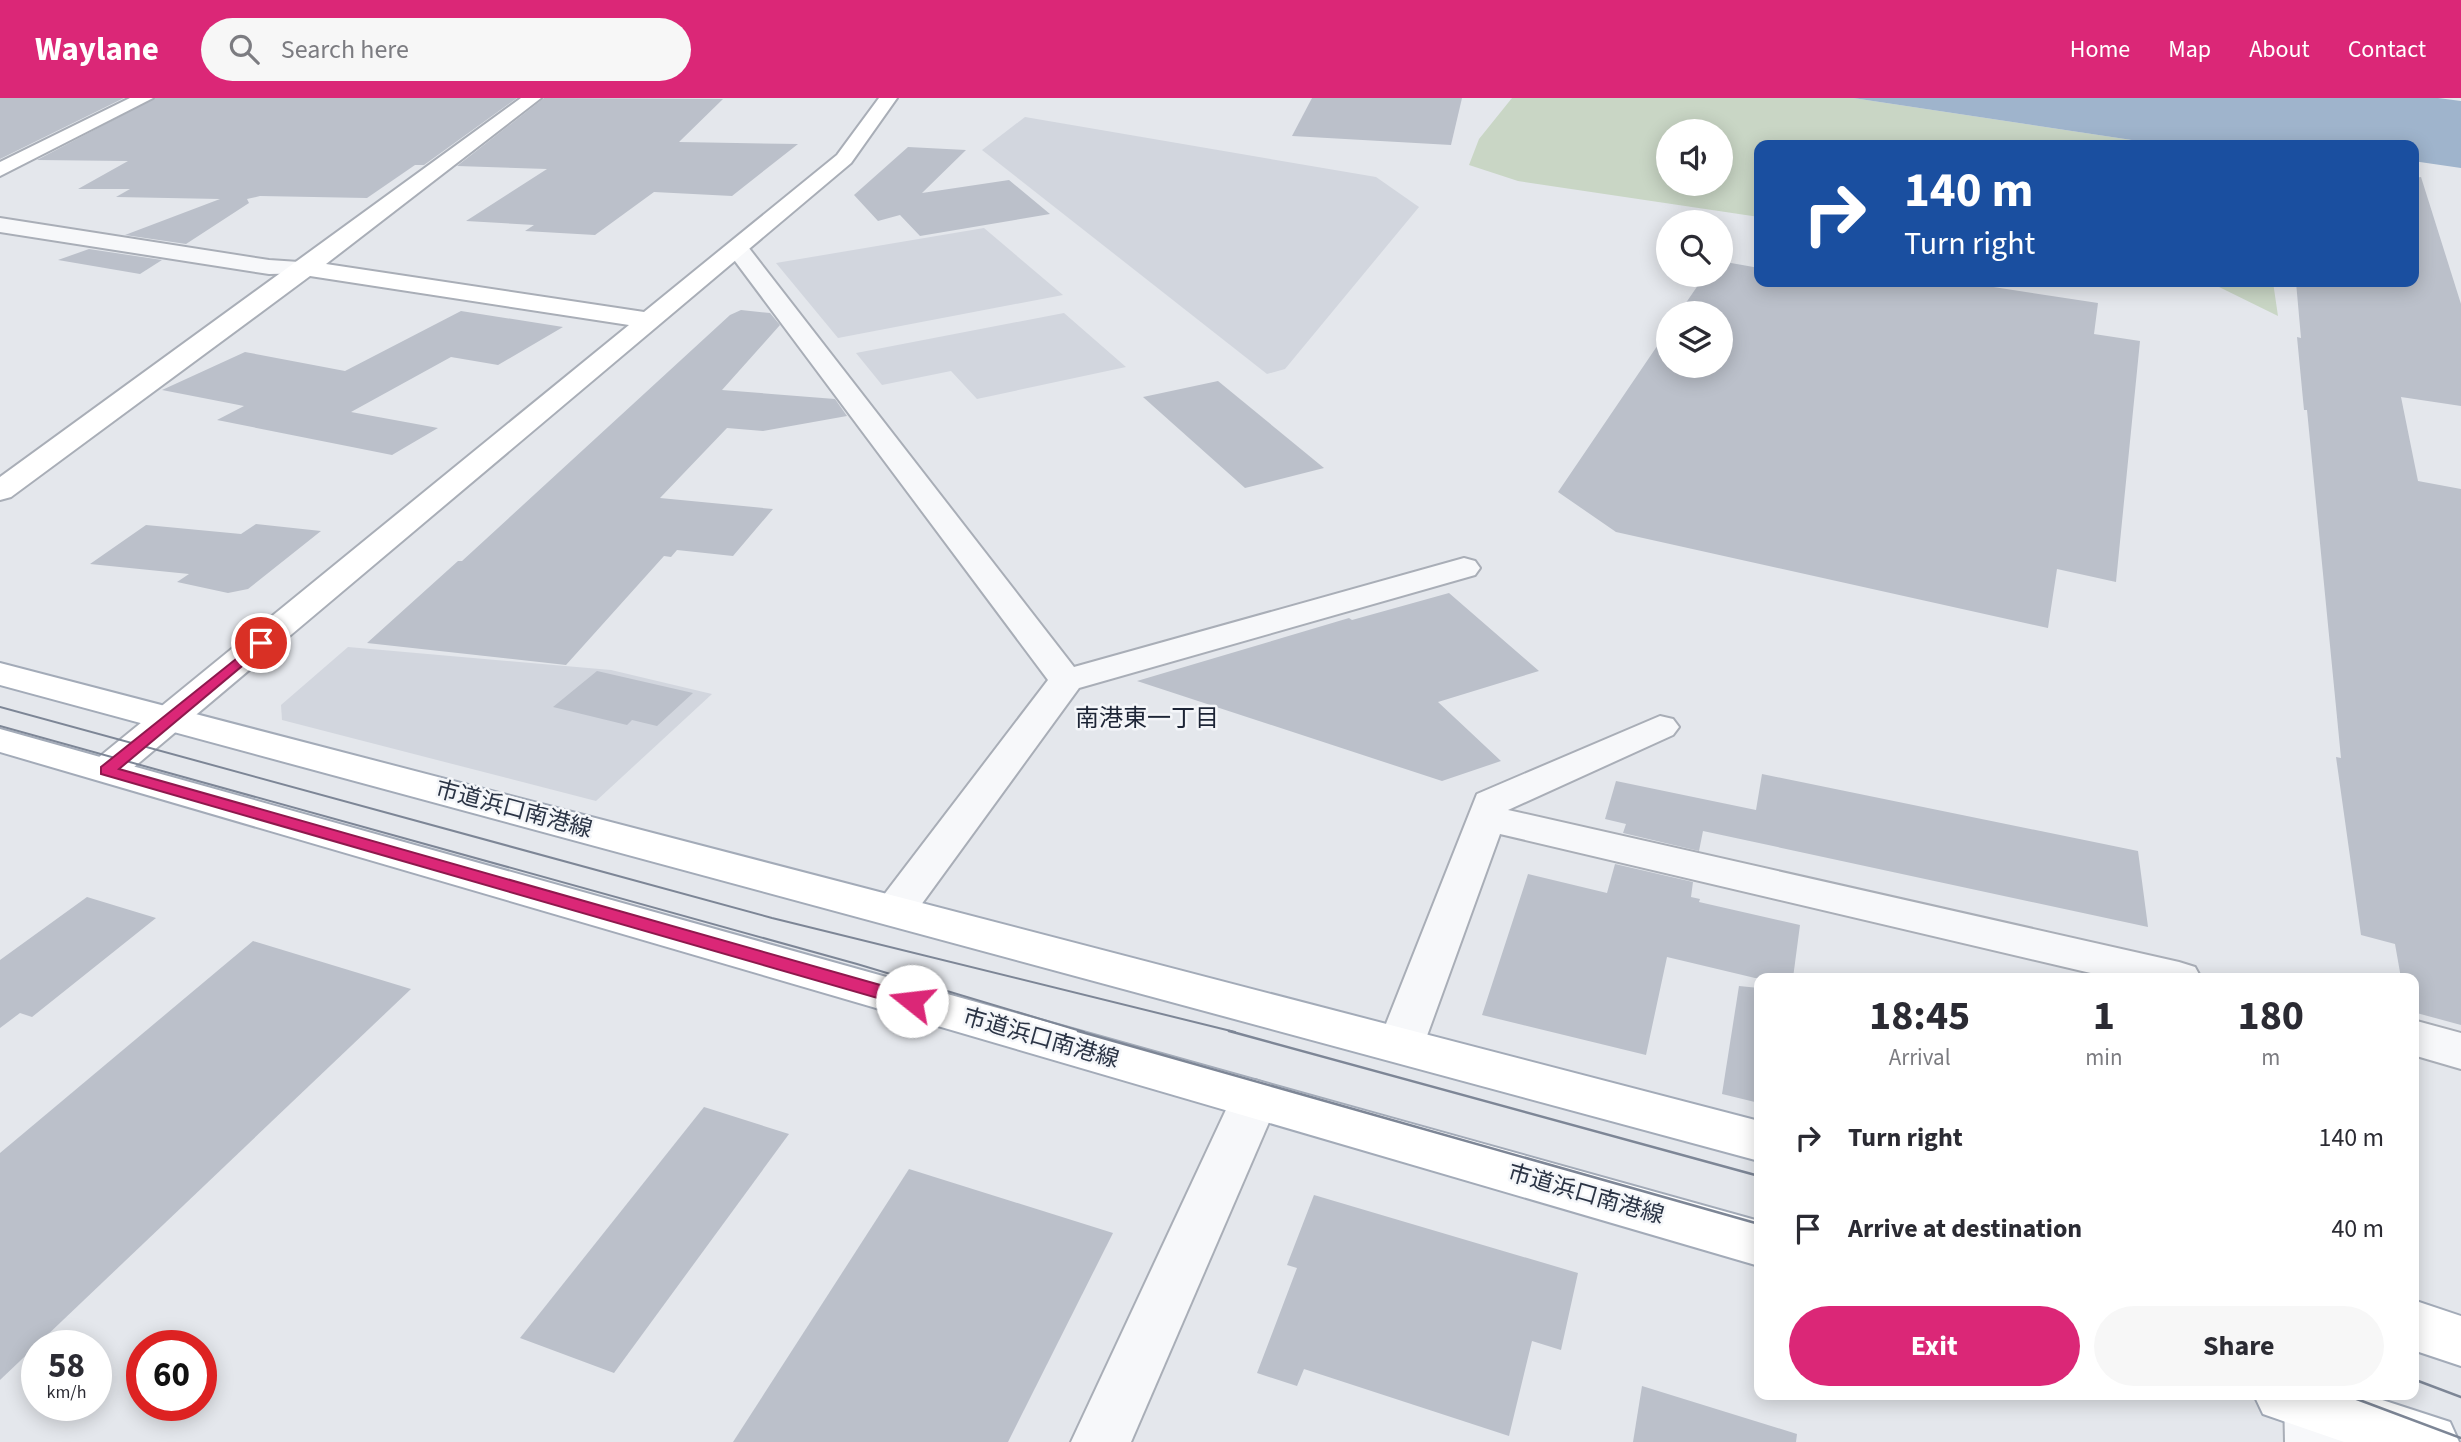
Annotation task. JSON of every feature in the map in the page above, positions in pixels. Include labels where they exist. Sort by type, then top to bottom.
[{"type":"street","points":[[0,170],[145,98]]},
{"type":"street","points":[[0,491],[306,268],[532,98]]},
{"type":"street","points":[[107,771],[844,159],[888,98]]},
{"type":"street","points":[[0,225],[270,267],[306,268],[647,320]]},
{"type":"street","points":[[737,248],[1066,680]]},
{"type":"street","points":[[895,911],[1066,680],[1464,568]]},
{"type":"street","name":"市道浜口南港線","points":[[0,674],[1754,1140]]},
{"type":"street","points":[[1401,1044],[1491,803],[1660,727]]},
{"type":"street","name":"市道浜口南港線","points":[[0,740],[1754,1243]]},
{"type":"street","points":[[1485,818],[2157,973]]},
{"type":"street","points":[[2419,1039],[2461,1051]]},
{"type":"street","points":[[1101,1442],[1255,1099]]},
{"type":"street","points":[[2419,1327],[2461,1341]]},
{"type":"street","points":[[2306,1409],[2429,1442]]},
{"type":"shaded area","points":[[1025,117],[1376,177],[1419,207],[1285,369],[1267,374],[982,150]]},
{"type":"shaded area","points":[[984,228],[1063,295],[838,338],[776,263]]},
{"type":"shaded area","points":[[1064,313],[1126,367],[977,399],[951,371],[882,385],[856,353]]},
{"type":"shaded area","points":[[348,647],[611,670],[712,694],[596,801],[282,720],[281,705]]},
{"type":"green space","points":[[1512,98],[1853,98],[2132,140],[1754,140],[1754,216],[1733,213],[1733,210],[1712,210],[1518,181],[1469,165],[1479,139]]},
{"type":"green space","points":[[2219,287],[2274,287],[2278,316]]},
{"type":"water","points":[[1853,98],[2438,98],[2461,101],[2461,168],[2419,162],[2419,140],[2132,140]]},
{"type":"building","points":[[0,98],[124,98],[0,159]]},
{"type":"building","points":[[155,98],[517,98],[424,165],[415,165],[367,198],[260,196],[247,199],[249,203],[186,244],[125,235],[220,199],[116,197],[130,189],[78,189],[128,161],[37,160]]},
{"type":"building","points":[[544,98],[723,99],[679,142],[798,144],[732,196],[654,192],[595,235],[525,231],[534,225],[466,221],[547,169],[457,166]]},
{"type":"building","points":[[1312,98],[1462,98],[1451,145],[1292,136]]},
{"type":"building","points":[[908,147],[966,150],[922,193],[1009,180],[1050,214],[920,236],[900,215],[878,221],[854,195]]},
{"type":"building","points":[[2419,177],[2461,304],[2461,406],[2401,397],[2418,481],[2461,489],[2461,1025],[2419,1014],[2419,973],[2400,973],[2395,944],[2361,935],[2336,757],[2341,758],[2307,410],[2304,410],[2297,337],[2301,338],[2296,287],[2419,287]]},
{"type":"building","points":[[89,249],[162,260],[140,274],[58,260]]},
{"type":"building","points":[[1733,263],[1754,267],[1754,287],[1994,287],[2098,303],[2094,334],[2140,341],[2116,582],[2057,569],[2048,628],[1616,532],[1558,492],[1656,348],[1656,378],[1733,378],[1733,301],[1687,301],[1697,287],[1733,287]]},
{"type":"building","points":[[741,310],[770,313],[780,325],[722,390],[835,399],[847,416],[763,431],[727,428],[660,498],[773,509],[733,556],[677,550],[671,557],[664,556],[566,665],[367,643],[458,561],[462,561],[730,315]]},
{"type":"building","points":[[461,311],[563,327],[498,365],[451,357],[351,412],[438,428],[392,455],[217,420],[244,406],[162,390],[245,352],[345,371]]},
{"type":"building","points":[[1218,381],[1324,468],[1245,488],[1143,397]]},
{"type":"building","points":[[256,524],[321,531],[248,589],[228,593],[177,582],[189,574],[90,564],[146,525],[241,534]]},
{"type":"building","points":[[1449,593],[1539,671],[1438,702],[1501,761],[1442,781],[1137,681],[1349,618],[1352,620]]},
{"type":"building","points":[[597,671],[693,693],[657,726],[632,720],[627,725],[553,707]]},
{"type":"building","points":[[1762,774],[2138,851],[2148,927],[1703,831],[1699,851],[1623,833],[1626,824],[1605,819],[1616,781],[1756,810]]},
{"type":"building","points":[[1615,864],[1693,882],[1691,897],[1700,899],[1699,902],[1800,925],[1794,973],[1754,973],[1754,978],[1667,957],[1646,1055],[1482,1015],[1528,874],[1607,893]]},
{"type":"building","points":[[87,897],[156,918],[32,1017],[20,1013],[0,1028],[0,960]]},
{"type":"building","points":[[253,941],[411,989],[53,1330],[21,1330],[21,1360],[0,1380],[0,1153]]},
{"type":"building","points":[[1739,986],[1754,988],[1754,1102],[1722,1094]]},
{"type":"building","points":[[704,1107],[789,1134],[614,1373],[520,1338]]},
{"type":"building","points":[[909,1169],[1113,1233],[1008,1442],[733,1442]]},
{"type":"building","points":[[1314,1195],[1578,1273],[1561,1350],[1532,1341],[1509,1436],[1304,1369],[1297,1386],[1257,1373],[1297,1268],[1287,1265]]},
{"type":"building","points":[[1642,1386],[1797,1434],[1796,1442],[1633,1442]]},
{"type":"tram line","points":[[0,707],[772,918],[1235,1032]]},
{"type":"tram line","points":[[0,726],[857,964],[1084,1032]]},
{"type":"tram line","points":[[1078,1031],[1754,1223]]},
{"type":"tram line","points":[[1229,1031],[1754,1175]]},
{"type":"tram line","points":[[2419,1381],[2461,1397]]},
{"type":"tram line","points":[[2359,1400],[2461,1438]]},
{"type":"district","name":"南港東一丁目","points":[[1147,718]]},
{"type":"route","points":[[261,643],[107,771],[912,1001]]}]
